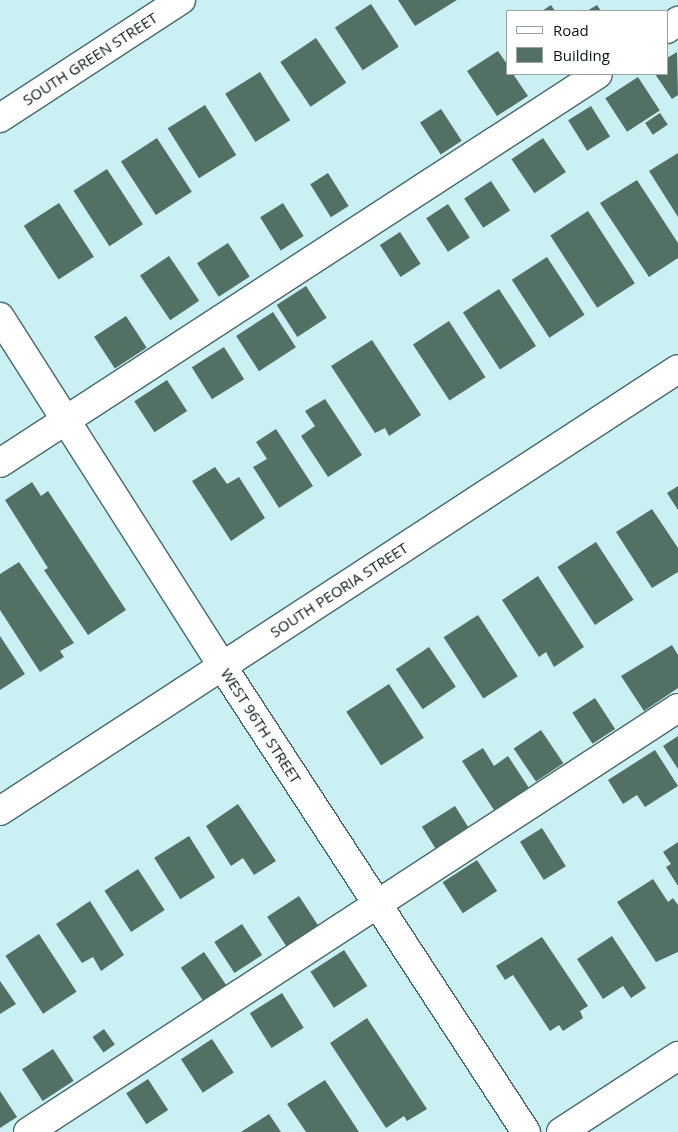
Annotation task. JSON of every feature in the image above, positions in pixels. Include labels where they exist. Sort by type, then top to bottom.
[{"type":"street","name":"SOUTH GREEN STREET","points":[[0,118],[181,0]]},
{"type":"street","points":[[0,463],[596,75]]},
{"type":"street","name":"WEST 96TH STREET","points":[[0,317],[222,666],[526,1132]]},
{"type":"street","name":"SOUTH PEORIA STREET","points":[[0,811],[678,369]]},
{"type":"street","points":[[28,1132],[678,708]]},
{"type":"street","points":[[562,1132],[678,1056]]},
{"type":"building","points":[[398,0],[457,0],[415,26]]},
{"type":"building","points":[[371,4],[399,47],[363,70],[335,27]]},
{"type":"building","points":[[551,5],[554,10],[544,10]]},
{"type":"building","points":[[597,5],[600,10],[589,10]]},
{"type":"building","points":[[316,38],[346,83],[311,107],[280,62]]},
{"type":"building","points":[[498,51],[506,63],[506,75],[514,75],[528,96],[497,116],[467,71]]},
{"type":"building","points":[[677,52],[678,95],[672,99],[656,75],[668,75],[668,57]]},
{"type":"building","points":[[260,72],[290,120],[255,142],[225,94]]},
{"type":"building","points":[[638,77],[660,111],[627,132],[605,98]]},
{"type":"building","points":[[205,105],[236,155],[199,178],[168,128]]},
{"type":"building","points":[[591,106],[610,137],[587,151],[568,120]]},
{"type":"building","points":[[441,109],[462,141],[441,154],[420,123]]},
{"type":"building","points":[[660,113],[668,125],[653,135],[645,123]]},
{"type":"building","points":[[157,138],[192,192],[156,215],[121,161]]},
{"type":"building","points":[[543,138],[566,172],[534,193],[511,159]]},
{"type":"building","points":[[678,153],[678,217],[649,171]]},
{"type":"building","points":[[107,169],[143,224],[109,246],[73,191]]},
{"type":"building","points":[[328,173],[349,206],[331,217],[310,184]]},
{"type":"building","points":[[637,180],[678,243],[678,258],[649,277],[600,203]]},
{"type":"building","points":[[491,181],[510,210],[483,228],[464,198]]},
{"type":"building","points":[[59,203],[94,257],[59,280],[24,226]]},
{"type":"building","points":[[283,203],[304,236],[281,250],[260,217]]},
{"type":"building","points":[[448,204],[470,238],[448,252],[426,218]]},
{"type":"building","points":[[588,211],[635,283],[597,308],[550,236]]},
{"type":"building","points":[[400,232],[421,264],[401,277],[380,245]]},
{"type":"building","points":[[228,243],[250,277],[219,297],[197,263]]},
{"type":"building","points":[[169,256],[199,301],[170,320],[140,276]]},
{"type":"building","points":[[547,257],[585,315],[549,338],[512,280]]},
{"type":"building","points":[[306,286],[327,318],[297,337],[277,305]]},
{"type":"building","points":[[499,289],[536,346],[500,369],[463,312]]},
{"type":"building","points":[[273,312],[296,347],[259,371],[236,336]]},
{"type":"building","points":[[126,316],[147,348],[115,369],[94,337]]},
{"type":"building","points":[[449,321],[485,377],[449,401],[413,344]]},
{"type":"building","points":[[372,340],[421,415],[389,436],[385,428],[375,433],[331,366]]},
{"type":"building","points":[[224,347],[244,379],[212,399],[192,367]]},
{"type":"building","points":[[167,380],[187,411],[154,432],[134,401]]},
{"type":"building","points":[[325,399],[362,455],[328,477],[301,436],[315,426],[305,411]]},
{"type":"building","points":[[276,429],[313,486],[279,508],[253,467],[267,459],[256,442]]},
{"type":"building","points":[[215,467],[227,484],[239,477],[265,518],[231,541],[192,481]]},
{"type":"building","points":[[32,482],[41,496],[48,491],[126,610],[88,635],[44,570],[48,568],[5,500]]},
{"type":"building","points":[[678,486],[678,510],[667,493]]},
{"type":"building","points":[[652,509],[678,548],[678,572],[652,588],[616,532]]},
{"type":"building","points":[[596,542],[634,600],[595,625],[557,567]]},
{"type":"building","points":[[19,562],[74,643],[60,651],[64,657],[40,672],[0,610],[0,574]]},
{"type":"building","points":[[538,576],[584,647],[554,667],[546,652],[539,657],[502,600]]},
{"type":"building","points":[[478,615],[518,676],[483,699],[444,637]]},
{"type":"building","points":[[0,636],[25,674],[0,690]]},
{"type":"building","points":[[672,645],[678,655],[678,688],[644,711],[621,676]]},
{"type":"building","points":[[429,647],[456,687],[423,709],[396,669]]},
{"type":"building","points":[[389,684],[424,738],[381,765],[346,712]]},
{"type":"building","points":[[595,698],[615,729],[593,744],[572,713]]},
{"type":"building","points":[[541,730],[563,763],[536,782],[514,748]]},
{"type":"building","points":[[678,736],[678,769],[663,746]]},
{"type":"building","points":[[483,748],[494,766],[508,756],[529,788],[494,810],[462,761]]},
{"type":"building","points":[[655,750],[678,786],[645,807],[637,795],[623,804],[608,780]]},
{"type":"building","points":[[238,804],[276,861],[254,875],[243,858],[231,866],[206,826]]},
{"type":"building","points":[[455,806],[470,830],[437,850],[422,827]]},
{"type":"building","points":[[542,828],[566,866],[544,880],[520,842]]},
{"type":"building","points":[[189,836],[215,878],[180,899],[154,858]]},
{"type":"building","points":[[678,842],[678,886],[666,867],[671,864],[663,852]]},
{"type":"building","points":[[477,860],[497,891],[463,913],[443,882]]},
{"type":"building","points":[[138,869],[165,910],[131,932],[104,891]]},
{"type":"building","points":[[653,879],[668,902],[673,898],[678,905],[678,952],[656,962],[617,902]]},
{"type":"building","points":[[299,896],[319,927],[287,948],[267,917]]},
{"type":"building","points":[[90,901],[124,955],[101,971],[93,957],[82,963],[56,924]]},
{"type":"building","points":[[242,924],[262,955],[234,973],[214,942]]},
{"type":"building","points":[[39,934],[77,992],[43,1014],[5,956]]},
{"type":"building","points":[[612,936],[646,988],[631,998],[623,986],[603,999],[577,959]]},
{"type":"building","points":[[542,937],[588,1006],[580,1011],[583,1018],[563,1031],[559,1025],[550,1031],[513,975],[505,980],[496,966]]},
{"type":"building","points":[[344,950],[367,986],[334,1008],[310,972]]},
{"type":"building","points":[[204,952],[226,985],[203,1001],[181,968]]},
{"type":"building","points":[[0,981],[16,1004],[0,1014]]},
{"type":"building","points":[[282,993],[304,1028],[272,1048],[250,1013]]},
{"type":"building","points":[[367,1018],[427,1109],[407,1121],[404,1116],[386,1128],[330,1043]]},
{"type":"building","points":[[104,1029],[115,1045],[103,1053],[93,1037]]},
{"type":"building","points":[[212,1039],[234,1073],[203,1093],[181,1059]]},
{"type":"building","points":[[53,1049],[74,1081],[43,1101],[22,1069]]},
{"type":"building","points":[[148,1079],[168,1110],[146,1124],[126,1093]]},
{"type":"building","points":[[325,1080],[359,1132],[306,1132],[287,1104]]},
{"type":"building","points":[[0,1091],[17,1117],[0,1128]]},
{"type":"building","points":[[269,1114],[281,1132],[241,1132]]}]
